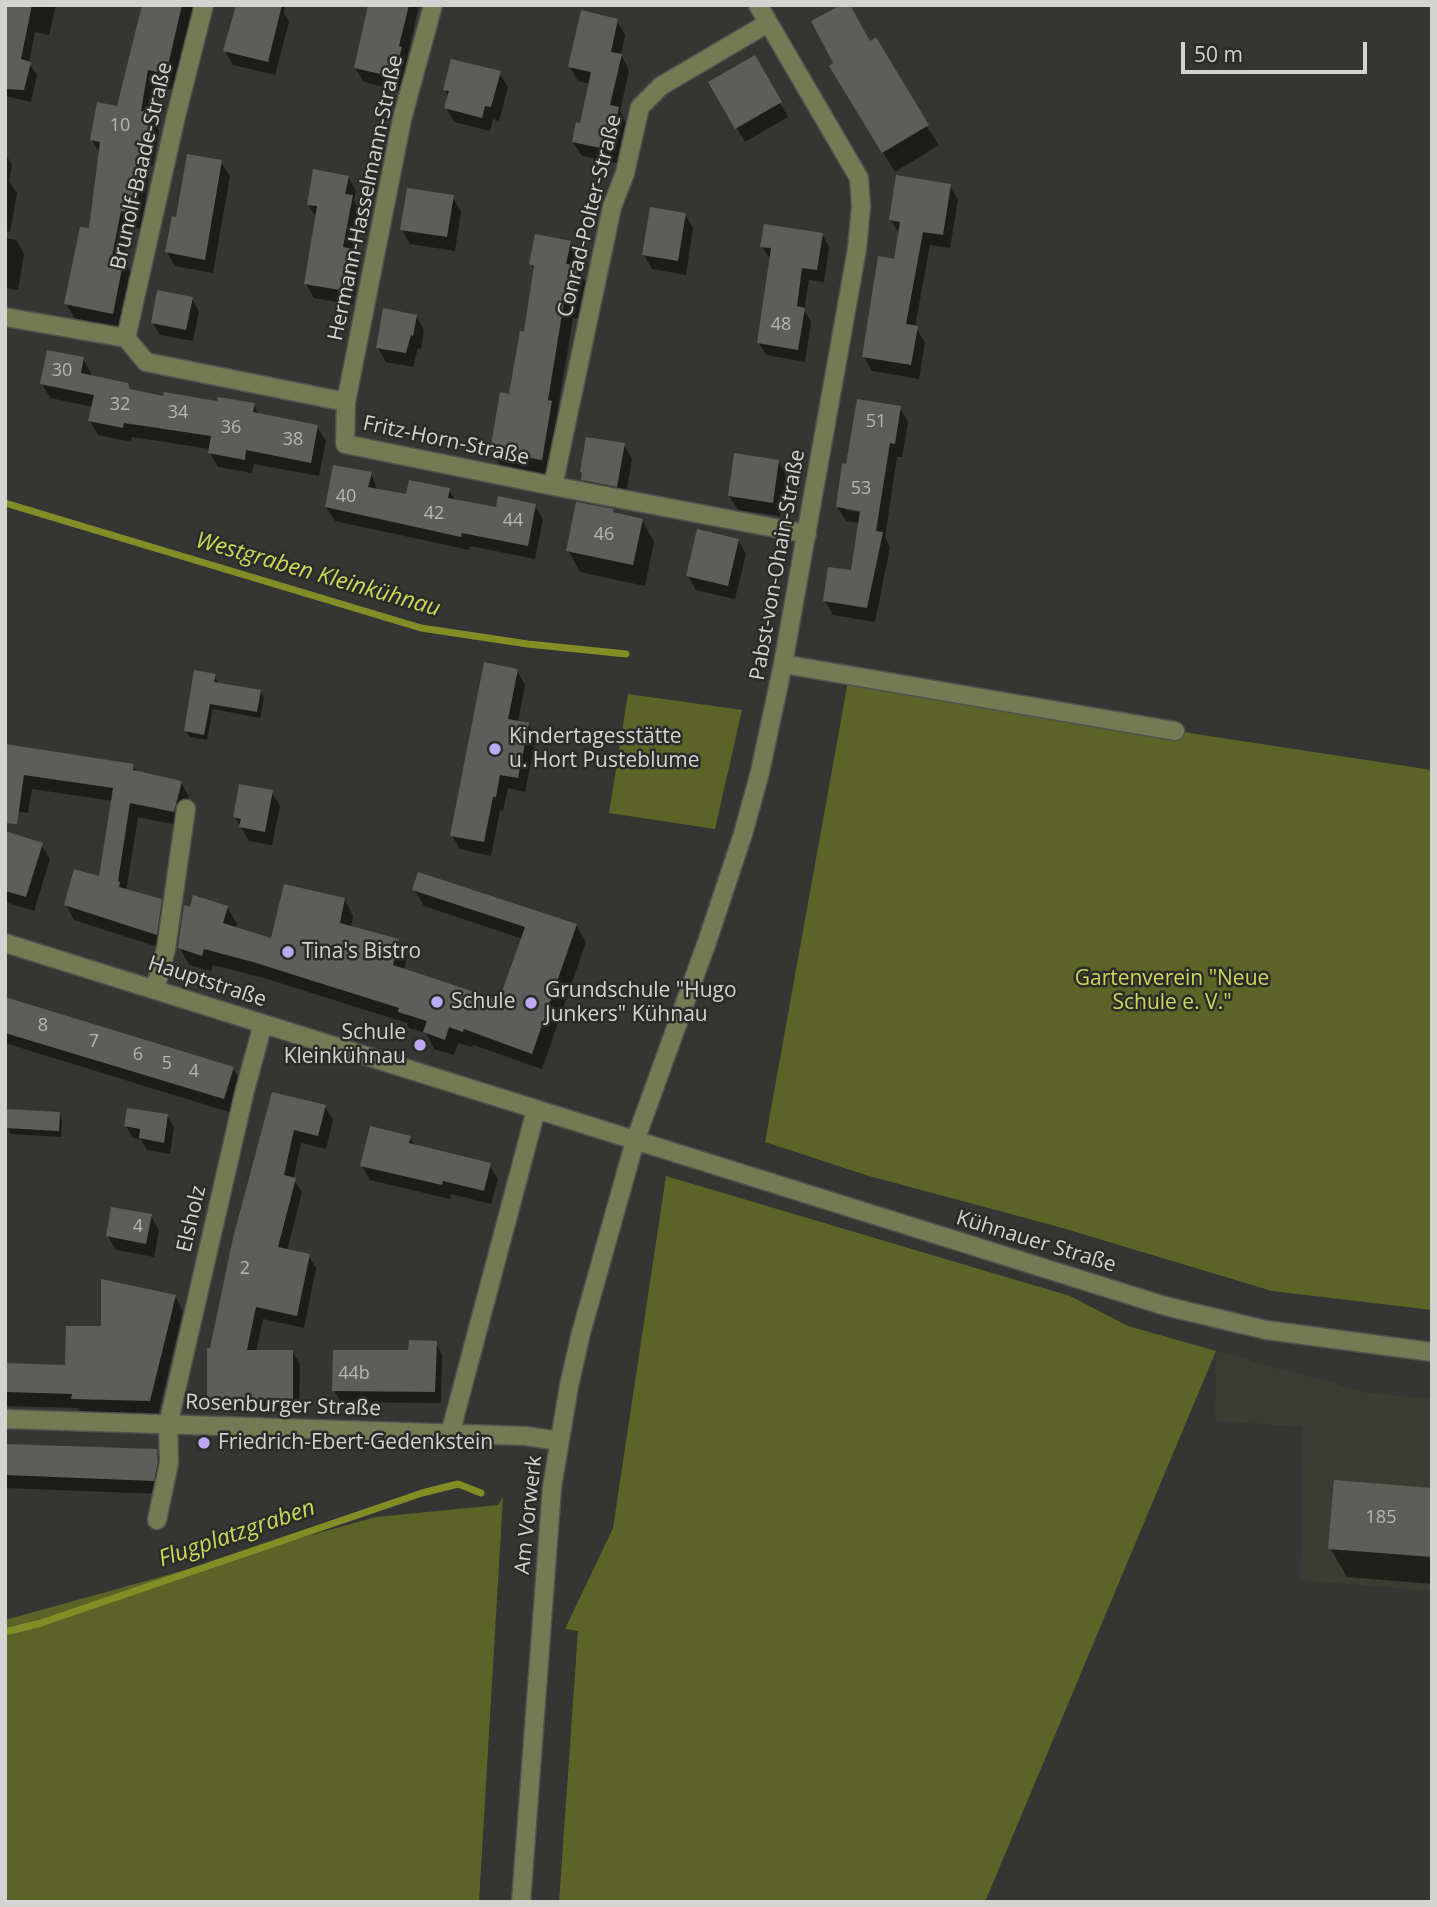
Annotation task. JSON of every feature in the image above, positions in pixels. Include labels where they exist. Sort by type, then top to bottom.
[{"type":"street","name":"Brunolf-Baade-Straße","points":[[126,338],[204,5]]},
{"type":"street","name":"Hermann-Hasselmann-Straße","points":[[346,402],[402,119],[433,5]]},
{"type":"street","name":"Pabst-von-Ohain-Straße","points":[[635,1141],[743,834],[760,772],[783,664],[858,249],[859,178],[758,5]]},
{"type":"street","name":"Conrad-Polter-Straße","points":[[553,486],[612,207],[625,173],[640,107],[661,86],[768,23]]},
{"type":"street","points":[[5,317],[126,338]]},
{"type":"street","name":"Fritz-Horn-Straße","points":[[126,338],[146,362],[346,402],[345,444],[807,534]]},
{"type":"street","points":[[783,664],[1175,731]]},
{"type":"street","points":[[155,989],[166,949],[186,809]]},
{"type":"street","name":"Hauptstraße","points":[[5,943],[635,1141]]},
{"type":"street","name":"Elsholz","points":[[157,1520],[169,1463],[168,1425],[245,1090],[263,1024]]},
{"type":"street","points":[[450,1434],[536,1110]]},
{"type":"street","name":"Kühnauer Straße","points":[[635,1141],[1165,1306],[1266,1330],[1432,1352]]},
{"type":"street","name":"Am Vorwerk","points":[[521,1902],[548,1532],[559,1441],[581,1333],[635,1141]]},
{"type":"street","name":"Rosenburger Straße","points":[[5,1419],[526,1436],[559,1441]]},
{"type":"shaded area","points":[[1216,1351],[1370,1393],[1432,1399],[1432,1591],[1300,1580],[1303,1427],[1215,1421]]},
{"type":"green space","name":"Gartenverein \"Neue Schule e. V.\"","points":[[848,681],[1432,770],[1432,1310],[1272,1291],[1059,1227],[869,1176],[765,1142]]},
{"type":"green space","points":[[628,694],[742,710],[715,829],[609,813]]},
{"type":"green space","points":[[666,1176],[1070,1296],[1128,1326],[1216,1351],[985,1902],[559,1902],[578,1631],[565,1629],[613,1528]]},
{"type":"green space","points":[[503,1497],[479,1902],[5,1902],[5,1620],[376,1517],[498,1505]]},
{"type":"building","points":[[5,5],[32,5],[21,59],[31,62],[24,90],[5,89]]},
{"type":"building","points":[[142,5],[182,5],[166,74],[148,70],[141,111],[151,112],[144,150],[142,149],[133,213],[121,211],[112,256],[124,258],[113,314],[64,304],[80,227],[89,228],[100,142],[90,140],[97,102],[117,106]]},
{"type":"building","points":[[236,5],[282,5],[268,62],[223,51]]},
{"type":"building","points":[[368,5],[409,5],[394,77],[354,68]]},
{"type":"building","points":[[841,5],[850,5],[870,41],[876,37],[929,125],[882,153],[829,66],[833,63],[811,21]]},
{"type":"building","points":[[581,10],[618,19],[611,52],[622,54],[610,105],[619,107],[610,150],[572,142],[576,122],[580,123],[591,72],[568,67]]},
{"type":"building","points":[[755,55],[782,102],[735,129],[708,82]]},
{"type":"building","points":[[451,59],[501,71],[491,107],[485,106],[482,118],[444,108],[449,91],[443,90]]},
{"type":"building","points":[[187,154],[222,160],[205,260],[165,252],[172,216],[176,217]]},
{"type":"building","points":[[313,169],[349,176],[345,194],[353,195],[343,247],[353,249],[346,291],[304,284],[317,206],[307,205]]},
{"type":"building","points":[[896,175],[951,184],[943,235],[923,232],[906,324],[918,326],[911,365],[862,357],[878,256],[894,259],[900,222],[889,220]]},
{"type":"building","points":[[407,188],[454,195],[447,237],[400,230]]},
{"type":"building","points":[[650,207],[686,213],[678,261],[642,255]]},
{"type":"building","points":[[764,224],[823,233],[817,270],[802,268],[797,306],[805,308],[798,350],[757,343],[771,248],[760,247]]},
{"type":"building","points":[[535,234],[571,241],[566,264],[578,265],[571,303],[564,302],[548,400],[552,401],[542,460],[490,451],[500,392],[509,394],[520,331],[524,331],[534,266],[529,264]]},
{"type":"building","points":[[157,290],[193,297],[186,330],[151,323]]},
{"type":"building","points":[[383,308],[417,315],[406,353],[376,348]]},
{"type":"building","points":[[47,350],[84,357],[81,373],[128,383],[130,389],[163,396],[164,392],[217,401],[218,397],[255,403],[253,412],[318,425],[311,463],[246,450],[245,460],[208,453],[211,436],[124,423],[123,428],[88,421],[94,395],[40,384]]},
{"type":"building","points":[[857,399],[901,406],[895,444],[890,443],[876,531],[883,532],[867,608],[823,601],[828,567],[851,570],[860,511],[836,507],[842,463],[846,464]]},
{"type":"building","points":[[586,437],[625,443],[617,487],[581,480]]},
{"type":"building","points":[[734,453],[779,460],[773,503],[728,496]]},
{"type":"building","points":[[333,465],[372,472],[368,487],[406,494],[409,480],[450,488],[448,498],[496,507],[498,496],[536,504],[528,546],[462,533],[461,537],[325,507]]},
{"type":"building","points":[[576,502],[614,509],[613,512],[643,519],[633,565],[566,551]]},
{"type":"building","points":[[697,529],[739,539],[728,586],[686,576]]},
{"type":"building","name":"Kindertagesstätte u. Hort Pusteblume","points":[[484,662],[518,669],[508,719],[529,723],[518,778],[500,775],[484,842],[450,836]]},
{"type":"building","points":[[194,670],[216,674],[214,682],[261,690],[257,712],[210,704],[204,735],[184,731]]},
{"type":"building","points":[[5,744],[134,764],[133,770],[182,781],[174,812],[130,803],[119,887],[162,899],[157,935],[64,905],[74,869],[99,876],[113,788],[24,775],[17,824],[5,823]]},
{"type":"building","points":[[239,784],[273,790],[265,832],[239,827],[241,819],[233,817]]},
{"type":"building","points":[[5,831],[43,843],[26,897],[5,891]]},
{"type":"building","points":[[418,872],[577,924],[532,1054],[464,1029],[463,1032],[449,1027],[445,1040],[423,1032],[427,1021],[398,1012],[399,1008],[253,962],[204,949],[202,956],[178,948],[184,905],[190,907],[193,895],[228,906],[223,923],[271,938],[284,884],[345,898],[340,923],[399,939],[393,965],[499,1000],[525,927],[412,890]]},
{"type":"building","points":[[5,997],[234,1067],[224,1099],[5,1033]]},
{"type":"building","points":[[272,1092],[326,1105],[318,1136],[294,1130],[284,1175],[296,1178],[278,1247],[310,1254],[297,1316],[256,1307],[247,1350],[293,1350],[293,1399],[207,1399],[207,1348],[210,1348],[233,1238]]},
{"type":"building","points":[[127,1108],[168,1114],[164,1143],[139,1138],[140,1129],[124,1126]]},
{"type":"building","points":[[6,1109],[60,1112],[59,1131],[5,1128]]},
{"type":"building","points":[[370,1126],[411,1136],[409,1143],[491,1163],[484,1191],[443,1181],[442,1185],[360,1166]]},
{"type":"building","points":[[111,1207],[152,1214],[146,1244],[106,1236]]},
{"type":"building","points":[[101,1279],[176,1295],[150,1401],[71,1399],[72,1394],[5,1392],[5,1363],[65,1365],[66,1326],[101,1326]]},
{"type":"building","points":[[409,1340],[437,1341],[435,1392],[332,1391],[333,1350],[408,1350]]},
{"type":"building","points":[[5,1444],[157,1449],[158,1462],[154,1481],[5,1475]]},
{"type":"building","points":[[1334,1480],[1432,1488],[1432,1557],[1328,1549]]},
{"type":"waterway","name":"Westgraben Kleinkühnau","points":[[5,503],[421,628],[528,644],[626,654]]},
{"type":"waterway","name":"Flugplatzgraben","points":[[5,1632],[41,1623],[422,1493],[458,1484],[481,1493]]},
{"type":"place","name":"Kindertagesstätte u. Hort Pusteblume","points":[[495,749]]},
{"type":"place","name":"Tina's Bistro","points":[[288,952]]},
{"type":"place","name":"Schule","points":[[437,1002]]},
{"type":"place","name":"Grundschule \"Hugo Junkers\" Kühnau","points":[[531,1003]]},
{"type":"place","name":"Schule Kleinkühnau","points":[[420,1045]]},
{"type":"place","name":"Friedrich-Ebert-Gedenkstein","points":[[204,1443]]}]
